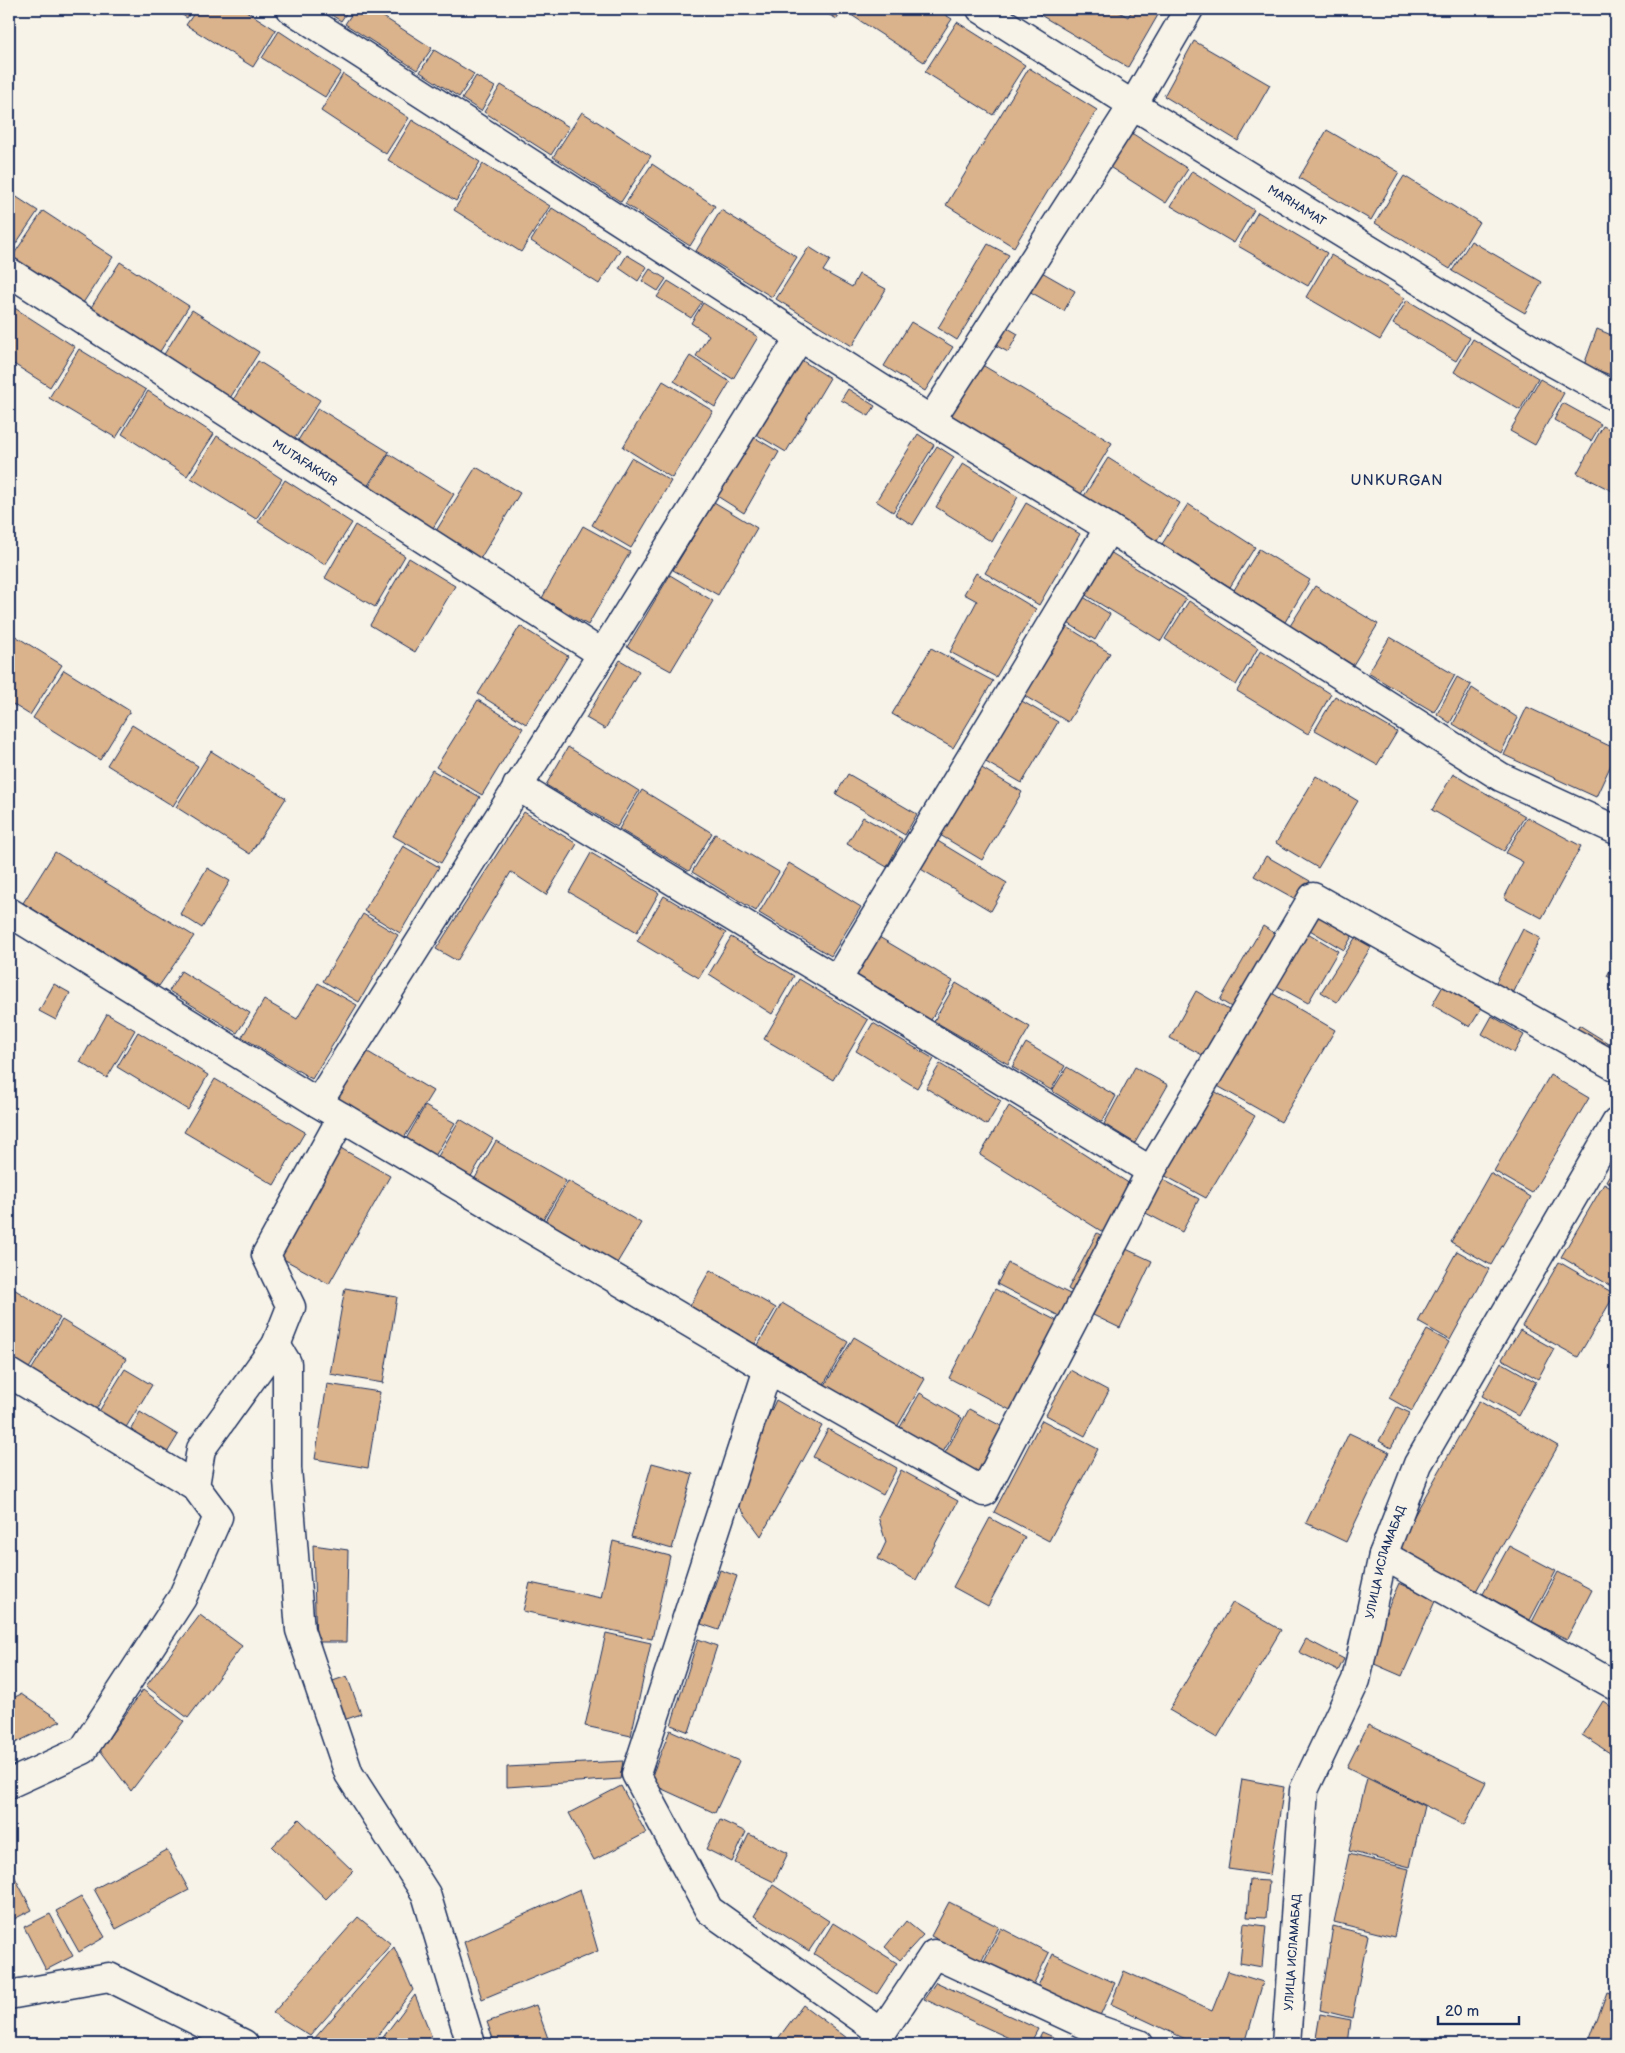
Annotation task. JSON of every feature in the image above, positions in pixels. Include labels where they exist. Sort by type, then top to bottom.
[{"type":"street","points":[[291,9],[800,337],[1109,528],[1501,777],[1616,830]]},
{"type":"street","name":"MARHAMAT","points":[[981,9],[1133,105],[1554,363],[1616,397]]},
{"type":"street","points":[[932,420],[1133,105],[1189,9]]},
{"type":"street","name":"MUTAFAKKIR","points":[[9,272],[602,654]]},
{"type":"street","points":[[318,1103],[800,337]]},
{"type":"street","points":[[838,980],[1109,528]]},
{"type":"street","points":[[517,786],[1151,1171]]},
{"type":"street","points":[[9,912],[318,1103],[768,1369],[984,1492],[1151,1171],[1313,897],[1616,1066]]},
{"type":"street","points":[[194,1486],[201,1449],[276,1345],[291,1306],[266,1255],[342,1117]]},
{"type":"street","name":"УЛИЦА ИСЛАМАБАД","points":[[1286,2044],[1304,1790],[1356,1680],[1383,1555],[1418,1464],[1616,1123]]},
{"type":"street","points":[[276,1345],[287,1363],[287,1468],[300,1630],[349,1774],[426,1894],[471,2044]]},
{"type":"street","points":[[768,1369],[636,1774],[709,1910],[878,2039],[934,1954],[1087,2036],[1139,2044]]},
{"type":"street","points":[[9,1373],[194,1486],[218,1517],[182,1598],[83,1750],[9,1784]]},
{"type":"street","points":[[1383,1555],[1616,1686]]},
{"type":"street","points":[[9,1995],[109,1977],[244,2044]]},
{"type":"building","points":[[9,9],[15,9],[9,19]]},
{"type":"building","points":[[173,9],[193,9],[187,18]]},
{"type":"building","points":[[197,9],[243,9],[276,30],[253,67],[186,25]]},
{"type":"building","points":[[322,9],[349,9],[341,21]]},
{"type":"building","points":[[355,9],[371,9],[432,48],[417,70],[345,24]]},
{"type":"building","points":[[818,9],[843,9],[837,19]]},
{"type":"building","points":[[846,9],[936,9],[952,19],[924,62],[845,11]]},
{"type":"building","points":[[1039,9],[1114,9],[1128,17],[1133,9],[1146,9],[1158,15],[1128,67],[1037,13]]},
{"type":"building","points":[[1561,9],[1577,9],[1574,15]]},
{"type":"building","points":[[957,22],[1025,65],[993,115],[925,72]]},
{"type":"building","points":[[279,31],[341,72],[325,97],[262,58]]},
{"type":"building","points":[[1194,41],[1270,85],[1238,141],[1164,96]]},
{"type":"building","points":[[434,50],[474,74],[459,97],[420,72]]},
{"type":"building","points":[[1029,68],[1097,110],[1014,247],[946,205]]},
{"type":"building","points":[[343,74],[409,118],[386,154],[321,111]]},
{"type":"building","points":[[476,76],[495,87],[481,111],[462,99]]},
{"type":"building","points":[[501,85],[569,127],[551,155],[484,112]]},
{"type":"building","points":[[582,112],[651,156],[621,202],[553,157]]},
{"type":"building","points":[[412,120],[480,162],[456,201],[388,160]]},
{"type":"building","points":[[1327,130],[1399,172],[1371,220],[1299,178]]},
{"type":"building","points":[[1130,132],[1188,169],[1166,203],[1108,166]]},
{"type":"building","points":[[483,164],[550,206],[521,252],[454,210]]},
{"type":"building","points":[[652,164],[715,206],[690,246],[625,204]]},
{"type":"building","points":[[1192,171],[1254,210],[1234,243],[1171,206]]},
{"type":"building","points":[[1404,176],[1479,222],[1450,269],[1375,223]]},
{"type":"building","points":[[9,192],[38,211],[9,254]]},
{"type":"building","points":[[552,208],[620,250],[599,284],[531,241]]},
{"type":"building","points":[[721,210],[797,257],[772,297],[696,251]]},
{"type":"building","points":[[43,211],[113,257],[83,303],[12,257]]},
{"type":"building","points":[[1258,212],[1327,253],[1308,286],[1238,246]]},
{"type":"building","points":[[1471,241],[1542,282],[1525,313],[1452,271]]},
{"type":"building","points":[[988,244],[1009,255],[957,340],[938,328]]},
{"type":"building","points":[[809,247],[830,260],[823,271],[852,287],[859,274],[886,289],[852,346],[776,299]]},
{"type":"building","points":[[627,255],[647,267],[638,281],[619,268]]},
{"type":"building","points":[[1331,255],[1405,298],[1380,340],[1306,297]]},
{"type":"building","points":[[120,262],[189,306],[159,353],[90,309]]},
{"type":"building","points":[[650,269],[666,279],[658,291],[642,281]]},
{"type":"building","points":[[1040,271],[1075,291],[1064,311],[1027,290]]},
{"type":"building","points":[[668,281],[702,302],[691,318],[657,297]]},
{"type":"building","points":[[1407,300],[1470,338],[1456,361],[1393,324]]},
{"type":"building","points":[[703,303],[758,337],[733,379],[696,356],[709,335],[691,323]]},
{"type":"building","points":[[13,307],[75,347],[50,387],[9,361],[9,314]]},
{"type":"building","points":[[192,310],[259,352],[230,398],[163,356]]},
{"type":"building","points":[[911,322],[953,347],[925,391],[884,366]]},
{"type":"building","points":[[1006,327],[1018,334],[1008,352],[995,345]]},
{"type":"building","points":[[1597,329],[1616,337],[1616,377],[1584,365]]},
{"type":"building","points":[[1473,339],[1538,378],[1520,410],[1454,372]]},
{"type":"building","points":[[79,349],[146,390],[116,438],[49,398]]},
{"type":"building","points":[[690,356],[730,382],[715,407],[674,381]]},
{"type":"building","points":[[798,358],[830,378],[786,452],[754,433]]},
{"type":"building","points":[[258,361],[320,400],[294,440],[233,400]]},
{"type":"building","points":[[979,363],[1112,443],[1081,494],[947,413]]},
{"type":"building","points":[[1540,379],[1564,393],[1535,445],[1510,431]]},
{"type":"building","points":[[663,381],[713,411],[672,478],[623,447]]},
{"type":"building","points":[[848,389],[875,406],[869,416],[841,400]]},
{"type":"building","points":[[148,391],[214,434],[187,476],[122,434]]},
{"type":"building","points":[[1563,403],[1601,424],[1591,441],[1554,420]]},
{"type":"building","points":[[318,408],[389,452],[367,487],[297,442]]},
{"type":"building","points":[[1603,426],[1616,432],[1616,493],[1577,473]]},
{"type":"building","points":[[918,434],[934,445],[893,512],[876,501]]},
{"type":"building","points":[[217,436],[282,479],[256,519],[191,478]]},
{"type":"building","points":[[752,436],[779,452],[744,513],[717,496]]},
{"type":"building","points":[[937,446],[954,457],[913,525],[895,514]]},
{"type":"building","points":[[389,454],[454,494],[433,528],[368,488]]},
{"type":"building","points":[[631,458],[671,481],[631,548],[592,525]]},
{"type":"building","points":[[1108,458],[1180,503],[1157,541],[1084,496]]},
{"type":"building","points":[[963,463],[1018,497],[992,542],[936,507]]},
{"type":"building","points":[[476,467],[520,493],[480,559],[436,531]]},
{"type":"building","points":[[285,480],[352,523],[325,565],[258,522]]},
{"type":"building","points":[[714,502],[757,528],[718,595],[673,570]]},
{"type":"building","points":[[1026,503],[1080,534],[1039,605],[985,573]]},
{"type":"building","points":[[1188,504],[1255,547],[1230,587],[1162,544]]},
{"type":"building","points":[[355,525],[405,556],[375,607],[325,578]]},
{"type":"building","points":[[583,526],[630,552],[588,625],[542,598]]},
{"type":"building","points":[[1259,549],[1310,580],[1285,622],[1234,590]]},
{"type":"building","points":[[1110,552],[1186,599],[1161,641],[1084,594]]},
{"type":"building","points":[[409,558],[455,586],[415,652],[370,625]]},
{"type":"building","points":[[976,573],[1036,609],[996,677],[950,652],[977,601],[964,594]]},
{"type":"building","points":[[670,575],[713,601],[671,671],[627,647]]},
{"type":"building","points":[[1315,586],[1378,624],[1353,665],[1290,626]]},
{"type":"building","points":[[1082,596],[1110,614],[1095,640],[1066,622]]},
{"type":"building","points":[[1189,601],[1258,648],[1236,685],[1165,639]]},
{"type":"building","points":[[1064,625],[1110,653],[1068,722],[1023,695]]},
{"type":"building","points":[[520,626],[568,656],[526,724],[478,694]]},
{"type":"building","points":[[9,632],[62,665],[30,715],[9,702]]},
{"type":"building","points":[[1390,637],[1455,675],[1434,712],[1368,673]]},
{"type":"building","points":[[931,648],[993,681],[953,748],[892,714]]},
{"type":"building","points":[[1261,650],[1331,694],[1308,734],[1237,691]]},
{"type":"building","points":[[620,660],[639,671],[605,729],[586,718]]},
{"type":"building","points":[[64,670],[130,711],[100,760],[33,718]]},
{"type":"building","points":[[1457,677],[1471,685],[1450,723],[1437,714]]},
{"type":"building","points":[[1472,688],[1518,718],[1501,753],[1453,724]]},
{"type":"building","points":[[1335,696],[1397,732],[1377,765],[1315,730]]},
{"type":"building","points":[[478,700],[523,728],[482,795],[436,767]]},
{"type":"building","points":[[1020,700],[1058,722],[1022,783],[984,761]]},
{"type":"building","points":[[1527,707],[1616,749],[1616,754],[1596,797],[1504,755]]},
{"type":"building","points":[[132,725],[198,766],[173,806],[107,765]]},
{"type":"building","points":[[568,747],[639,791],[617,827],[546,785]]},
{"type":"building","points":[[211,751],[286,798],[250,854],[176,807]]},
{"type":"building","points":[[980,767],[1022,792],[982,860],[940,835]]},
{"type":"building","points":[[432,770],[480,797],[441,863],[393,836]]},
{"type":"building","points":[[848,774],[917,814],[905,835],[836,794]]},
{"type":"building","points":[[1453,774],[1525,816],[1504,851],[1432,810]]},
{"type":"building","points":[[1316,776],[1358,801],[1318,868],[1276,843]]},
{"type":"building","points":[[642,790],[712,833],[689,871],[619,829]]},
{"type":"building","points":[[524,812],[577,844],[546,895],[511,872],[457,961],[436,949]]},
{"type":"building","points":[[863,817],[902,839],[887,867],[847,844]]},
{"type":"building","points":[[1527,817],[1581,846],[1542,918],[1504,898],[1523,862],[1506,853]]},
{"type":"building","points":[[715,834],[779,872],[756,911],[692,872]]},
{"type":"building","points":[[936,840],[1007,883],[991,911],[919,868]]},
{"type":"building","points":[[403,846],[439,867],[400,933],[364,911]]},
{"type":"building","points":[[55,852],[194,936],[159,986],[23,903]]},
{"type":"building","points":[[591,853],[659,893],[637,932],[569,892]]},
{"type":"building","points":[[1266,856],[1310,881],[1299,901],[1254,876]]},
{"type":"building","points":[[789,863],[861,907],[831,956],[759,913]]},
{"type":"building","points":[[207,868],[230,881],[202,928],[180,914]]},
{"type":"building","points":[[664,896],[726,933],[699,978],[637,941]]},
{"type":"building","points":[[1318,912],[1354,933],[1344,950],[1308,929]]},
{"type":"building","points":[[363,914],[398,935],[359,1002],[323,981]]},
{"type":"building","points":[[1263,926],[1279,936],[1236,1010],[1220,1000]]},
{"type":"building","points":[[1523,929],[1540,938],[1507,1006],[1489,996]]},
{"type":"building","points":[[1306,932],[1338,951],[1308,1003],[1275,985]]},
{"type":"building","points":[[1357,935],[1373,944],[1337,1002],[1321,992]]},
{"type":"building","points":[[731,937],[794,976],[772,1014],[709,974]]},
{"type":"building","points":[[879,937],[953,981],[931,1020],[857,975]]},
{"type":"building","points":[[1616,959],[1616,981],[1607,976]]},
{"type":"building","points":[[181,971],[250,1013],[237,1033],[169,991]]},
{"type":"building","points":[[799,979],[868,1020],[833,1080],[764,1039]]},
{"type":"building","points":[[318,983],[357,1005],[312,1079],[242,1037],[264,1000],[297,1019]]},
{"type":"building","points":[[956,983],[1030,1027],[1008,1064],[934,1021]]},
{"type":"building","points":[[54,984],[70,993],[56,1020],[39,1011]]},
{"type":"building","points":[[1443,986],[1481,1009],[1470,1027],[1432,1005]]},
{"type":"building","points":[[1196,991],[1234,1013],[1208,1058],[1170,1038]]},
{"type":"building","points":[[1270,992],[1335,1030],[1281,1122],[1214,1084]]},
{"type":"building","points":[[107,1014],[135,1030],[107,1078],[80,1062]]},
{"type":"building","points":[[1492,1016],[1524,1035],[1514,1053],[1482,1034]]},
{"type":"building","points":[[873,1023],[934,1059],[917,1088],[856,1051]]},
{"type":"building","points":[[1579,1025],[1616,1048],[1616,1060],[1568,1044]]},
{"type":"building","points":[[138,1032],[208,1075],[188,1110],[117,1067]]},
{"type":"building","points":[[1026,1043],[1065,1066],[1051,1090],[1012,1067]]},
{"type":"building","points":[[368,1052],[433,1091],[404,1138],[337,1100]]},
{"type":"building","points":[[940,1064],[1001,1101],[987,1125],[926,1088]]},
{"type":"building","points":[[1067,1067],[1116,1096],[1102,1122],[1052,1091]]},
{"type":"building","points":[[1135,1067],[1168,1085],[1135,1143],[1104,1124]]},
{"type":"building","points":[[1550,1075],[1589,1098],[1532,1193],[1494,1171]]},
{"type":"building","points":[[215,1079],[305,1132],[274,1185],[184,1132]]},
{"type":"building","points":[[1211,1089],[1255,1116],[1206,1198],[1160,1173]]},
{"type":"building","points":[[425,1106],[455,1123],[435,1156],[406,1139]]},
{"type":"building","points":[[1009,1106],[1130,1184],[1106,1234],[980,1155]]},
{"type":"building","points":[[460,1119],[493,1139],[470,1178],[437,1158]]},
{"type":"building","points":[[496,1141],[566,1181],[543,1220],[474,1180]]},
{"type":"building","points":[[337,1146],[390,1176],[329,1284],[276,1255]]},
{"type":"building","points":[[1616,1163],[1616,1186],[1606,1181]]},
{"type":"building","points":[[1490,1173],[1531,1197],[1491,1265],[1451,1242]]},
{"type":"building","points":[[1158,1177],[1199,1199],[1182,1232],[1140,1210]]},
{"type":"building","points":[[568,1181],[641,1223],[617,1263],[545,1221]]},
{"type":"building","points":[[1604,1184],[1616,1191],[1616,1289],[1561,1257]]},
{"type":"building","points":[[1097,1233],[1104,1237],[1076,1294],[1068,1289]]},
{"type":"building","points":[[1126,1249],[1152,1261],[1120,1328],[1093,1315]]},
{"type":"building","points":[[1457,1251],[1489,1269],[1450,1340],[1418,1322]]},
{"type":"building","points":[[1559,1262],[1615,1294],[1578,1357],[1522,1326]]},
{"type":"building","points":[[1008,1263],[1074,1296],[1063,1318],[997,1284]]},
{"type":"building","points":[[710,1270],[776,1308],[755,1344],[690,1306]]},
{"type":"building","points":[[9,1286],[60,1318],[28,1370],[9,1359]]},
{"type":"building","points":[[345,1288],[397,1297],[383,1383],[330,1374]]},
{"type":"building","points":[[995,1289],[1061,1323],[1014,1412],[949,1378]]},
{"type":"building","points":[[782,1303],[848,1342],[824,1384],[758,1345]]},
{"type":"building","points":[[62,1320],[126,1359],[95,1411],[30,1372]]},
{"type":"building","points":[[1427,1330],[1449,1342],[1412,1411],[1389,1398]]},
{"type":"building","points":[[1520,1330],[1554,1349],[1538,1379],[1502,1359]]},
{"type":"building","points":[[854,1337],[925,1379],[897,1427],[825,1385]]},
{"type":"building","points":[[1501,1362],[1536,1382],[1518,1416],[1482,1396]]},
{"type":"building","points":[[125,1369],[152,1385],[125,1429],[98,1413]]},
{"type":"building","points":[[1070,1370],[1109,1391],[1085,1436],[1046,1415]]},
{"type":"building","points":[[327,1384],[380,1392],[368,1468],[315,1459]]},
{"type":"building","points":[[920,1393],[962,1418],[942,1454],[899,1429]]},
{"type":"building","points":[[776,1400],[822,1426],[761,1536],[736,1502],[740,1477]]},
{"type":"building","points":[[1479,1401],[1558,1446],[1476,1591],[1397,1546]]},
{"type":"building","points":[[1397,1407],[1410,1413],[1391,1448],[1379,1441]]},
{"type":"building","points":[[969,1409],[1005,1428],[980,1476],[944,1455]]},
{"type":"building","points":[[140,1412],[178,1435],[167,1453],[130,1431]]},
{"type":"building","points":[[1042,1420],[1098,1449],[1049,1541],[994,1512]]},
{"type":"building","points":[[828,1429],[897,1468],[883,1495],[813,1457]]},
{"type":"building","points":[[1349,1433],[1389,1452],[1346,1542],[1306,1523]]},
{"type":"building","points":[[652,1463],[693,1474],[672,1549],[631,1537]]},
{"type":"building","points":[[901,1470],[958,1501],[916,1580],[878,1559],[886,1542],[878,1517]]},
{"type":"building","points":[[990,1518],[1025,1537],[988,1606],[953,1587]]},
{"type":"building","points":[[613,1541],[670,1556],[652,1639],[523,1611],[530,1583],[601,1598]]},
{"type":"building","points":[[313,1545],[348,1550],[346,1642],[316,1642]]},
{"type":"building","points":[[1509,1546],[1556,1571],[1530,1620],[1483,1594]]},
{"type":"building","points":[[720,1570],[737,1576],[719,1630],[701,1624]]},
{"type":"building","points":[[1558,1572],[1592,1590],[1567,1639],[1532,1622]]},
{"type":"building","points":[[1399,1583],[1436,1599],[1402,1676],[1365,1660]]},
{"type":"building","points":[[1233,1602],[1281,1630],[1217,1738],[1169,1710]]},
{"type":"building","points":[[200,1615],[242,1646],[188,1718],[146,1686]]},
{"type":"building","points":[[606,1633],[651,1643],[631,1736],[585,1726]]},
{"type":"building","points":[[698,1639],[717,1646],[689,1732],[671,1725]]},
{"type":"building","points":[[1306,1639],[1344,1659],[1338,1671],[1299,1652]]},
{"type":"building","points":[[347,1676],[361,1714],[341,1721],[327,1683]]},
{"type":"building","points":[[143,1690],[184,1721],[131,1791],[100,1750]]},
{"type":"building","points":[[21,1694],[61,1721],[9,1746],[9,1700]]},
{"type":"building","points":[[1603,1701],[1616,1710],[1616,1757],[1582,1735]]},
{"type":"building","points":[[1368,1725],[1486,1782],[1464,1825],[1347,1767]]},
{"type":"building","points":[[670,1730],[739,1761],[715,1813],[649,1783]]},
{"type":"building","points":[[623,1761],[620,1779],[507,1787],[507,1767]]},
{"type":"building","points":[[1367,1778],[1424,1806],[1410,1867],[1349,1851]]},
{"type":"building","points":[[1242,1779],[1284,1787],[1270,1875],[1228,1869]]},
{"type":"building","points":[[621,1786],[646,1833],[594,1860],[569,1813]]},
{"type":"building","points":[[299,1819],[353,1871],[326,1899],[272,1847]]},
{"type":"building","points":[[720,1820],[746,1832],[732,1862],[706,1849]]},
{"type":"building","points":[[749,1834],[788,1853],[774,1882],[735,1863]]},
{"type":"building","points":[[167,1850],[189,1890],[116,1929],[94,1889]]},
{"type":"building","points":[[1349,1854],[1409,1869],[1394,1937],[1334,1922]]},
{"type":"building","points":[[9,1866],[32,1910],[10,1921],[9,1919]]},
{"type":"building","points":[[1250,1880],[1269,1881],[1266,1918],[1247,1917]]},
{"type":"building","points":[[773,1885],[829,1921],[809,1951],[754,1916]]},
{"type":"building","points":[[580,1889],[598,1951],[482,1999],[464,1942]]},
{"type":"building","points":[[81,1897],[105,1937],[79,1952],[56,1911]]},
{"type":"building","points":[[949,1902],[999,1927],[981,1962],[931,1936]]},
{"type":"building","points":[[50,1914],[73,1956],[46,1970],[24,1927]]},
{"type":"building","points":[[358,1917],[391,1944],[310,2036],[273,2013]]},
{"type":"building","points":[[906,1921],[923,1935],[900,1960],[885,1947]]},
{"type":"building","points":[[833,1923],[897,1963],[877,1994],[814,1954]]},
{"type":"building","points":[[1244,1923],[1266,1926],[1262,1967],[1240,1963]]},
{"type":"building","points":[[1333,1926],[1368,1935],[1352,2018],[1320,2010]]},
{"type":"building","points":[[1001,1928],[1049,1953],[1032,1987],[983,1963]]},
{"type":"building","points":[[394,1947],[413,1990],[371,2044],[322,2044],[314,2039]]},
{"type":"building","points":[[1053,1954],[1115,1983],[1098,2020],[1036,1990]]},
{"type":"building","points":[[1124,1971],[1212,2011],[1228,1971],[1263,1982],[1245,2044],[1196,2044],[1111,2004]]},
{"type":"building","points":[[936,1982],[1038,2029],[1030,2044],[1022,2044],[924,1999]]},
{"type":"building","points":[[1607,1992],[1616,1995],[1616,2044],[1588,2044]]},
{"type":"building","points":[[415,1995],[431,2035],[425,2044],[378,2044]]},
{"type":"building","points":[[536,2005],[550,2044],[495,2044],[487,2022]]},
{"type":"building","points":[[803,2005],[851,2041],[848,2044],[774,2044]]},
{"type":"building","points":[[1320,2014],[1351,2020],[1348,2044],[1315,2044]]},
{"type":"building","points":[[1042,2032],[1069,2044],[1036,2044]]},
{"type":"district","name":"UNKURGAN","points":[[1397,480]]}]
